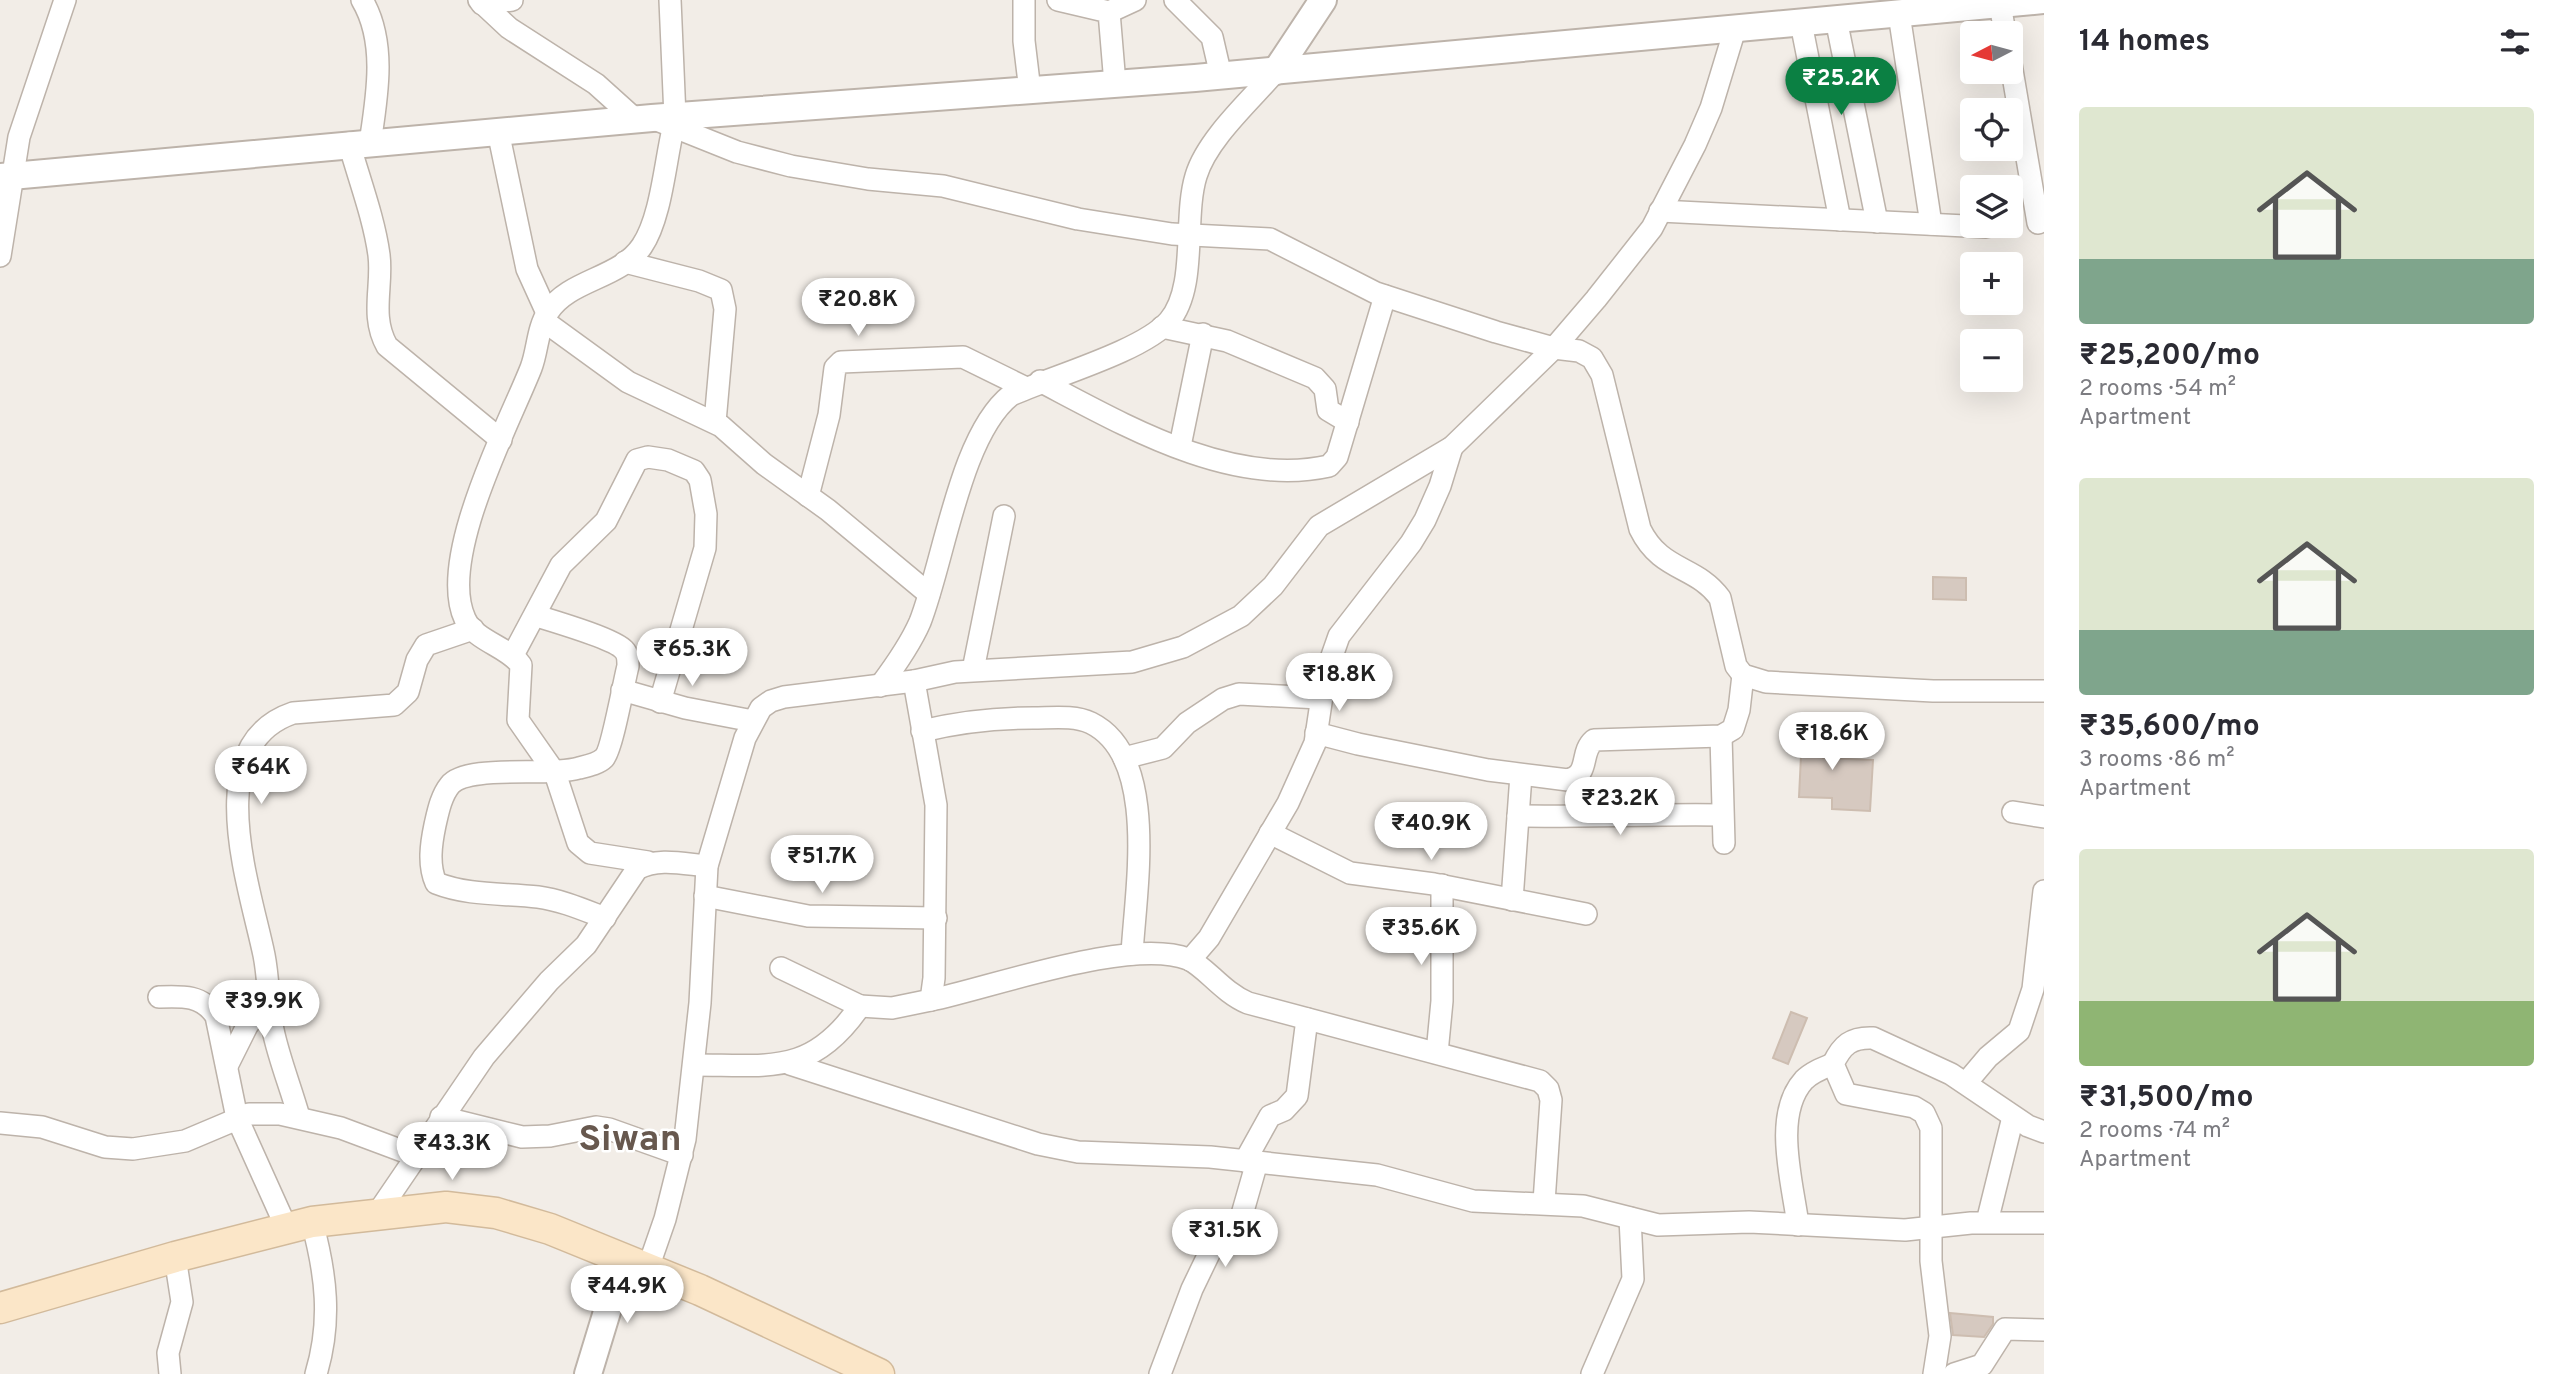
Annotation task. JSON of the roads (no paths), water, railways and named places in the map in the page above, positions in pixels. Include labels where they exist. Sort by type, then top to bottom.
[{"type":"main road","points":[[0,1308],[175,1257],[299,1225],[446,1207],[496,1213],[550,1229],[640,1265],[879,1374]]},
{"type":"street","points":[[0,256],[6,176],[65,0]]},
{"type":"street","points":[[362,0],[372,28],[379,77],[360,143],[379,254],[377,310],[382,336],[387,346],[501,440]]},
{"type":"street","points":[[480,2],[512,0]]},
{"type":"street","points":[[670,0],[648,235],[641,248],[625,262],[569,292],[545,317],[533,363],[472,507],[464,551],[460,603],[473,629],[513,655],[521,665],[523,674],[516,709],[518,720],[555,773],[578,843],[590,853],[648,862],[707,866]]},
{"type":"street","points":[[1024,0],[1024,41],[1030,91]]},
{"type":"street","points":[[1058,0],[1109,12],[1135,0]]},
{"type":"street","points":[[1175,0],[1212,37],[1221,76]]},
{"type":"street","points":[[880,686],[913,637],[970,462],[987,422],[998,405],[1033,385],[1125,348],[1162,327],[1175,312],[1180,299],[1194,185],[1202,160],[1276,71],[1324,0]]},
{"type":"street","points":[[6,176],[498,131],[659,121],[1221,76],[1801,23],[1913,8],[2044,0]]},
{"type":"street","points":[[480,2],[509,28],[659,121],[737,152],[791,166],[868,179],[943,186],[1077,219],[1188,235],[1270,239],[1385,296],[1555,348],[1579,351],[1592,358],[1602,375],[1644,537],[1658,556],[1703,581],[1720,597],[1736,666],[1743,675],[1766,682],[1934,691],[2044,691]]},
{"type":"street","points":[[2000,4],[2004,21]]},
{"type":"street","points":[[1913,8],[1931,224]]},
{"type":"street","points":[[1109,12],[1115,84]]},
{"type":"street","points":[[1836,19],[1877,222]]},
{"type":"street","points":[[1801,23],[1840,220]]},
{"type":"street","points":[[588,1374],[613,1292],[640,1265],[682,1155],[694,1065],[707,866],[725,796],[753,721],[761,708],[771,701],[973,670],[1112,664],[1158,656],[1184,647],[1241,616],[1259,602],[1306,541],[1332,516],[1452,447],[1555,348],[1638,249],[1661,211],[1711,108],[1735,29]]},
{"type":"street","points":[[2014,84],[2038,223]]},
{"type":"street","points":[[498,131],[527,269],[545,317],[628,382],[715,422],[929,594]]},
{"type":"street","points":[[1661,211],[1960,226]]},
{"type":"street","points":[[625,262],[699,281],[721,290],[725,309],[715,422]]},
{"type":"street","points":[[808,496],[829,415],[835,368],[841,362],[963,357],[1120,424],[1180,446],[1261,470],[1317,469],[1329,466],[1337,457],[1385,296]]},
{"type":"street","points":[[1162,327],[1227,341],[1315,379],[1325,389],[1328,410],[1348,422]]},
{"type":"street","points":[[1180,446],[1203,334]]},
{"type":"street","points":[[1190,960],[1214,929],[1309,761],[1320,698],[1339,636],[1425,520],[1440,486],[1452,447]]},
{"type":"street","points":[[513,655],[537,616],[561,565],[606,521],[615,508],[631,467],[637,460],[648,457],[668,460],[694,471],[703,493],[707,537],[660,702]]},
{"type":"street","points":[[973,670],[1004,516]]},
{"type":"street","points":[[537,616],[624,648],[628,666],[607,754],[602,760],[555,773],[468,774],[450,785],[439,811],[432,840],[432,874],[436,883],[445,886],[486,894],[539,897],[605,918]]},
{"type":"street","points":[[299,1117],[276,1045],[265,960],[242,869],[239,836],[242,776],[252,744],[270,722],[293,713],[394,705],[408,692],[417,660],[426,645],[473,629]]},
{"type":"street","points":[[1316,733],[1358,744],[1555,781],[1578,778],[1583,772],[1587,746],[1594,740],[1721,736],[1733,729],[1737,722],[1743,675]]},
{"type":"street","points":[[914,681],[936,805],[936,918],[930,1000]]},
{"type":"street","points":[[622,690],[660,702],[753,721]]},
{"type":"street","points":[[1124,758],[1163,748],[1187,723],[1223,699],[1238,694],[1320,698]]},
{"type":"street","points":[[922,731],[978,720],[1079,719],[1093,723],[1104,733],[1124,758],[1132,774],[1139,814],[1132,954]]},
{"type":"street","points":[[1721,736],[1724,843]]},
{"type":"street","points":[[1512,900],[1521,775]]},
{"type":"street","points":[[2012,812],[2044,817]]},
{"type":"street","points":[[1518,816],[1597,818],[1645,814],[1722,814]]},
{"type":"street","points":[[1270,833],[1350,873],[1442,885],[1586,914]]},
{"type":"street","points":[[377,1214],[484,1057],[549,981],[586,945],[637,869],[648,862]]},
{"type":"street","points":[[1437,1053],[1442,1001],[1442,885]]},
{"type":"street","points":[[1966,1083],[1988,1057],[2019,1031],[2033,989],[2044,891]]},
{"type":"street","points":[[705,896],[808,916],[936,918]]},
{"type":"street","points":[[781,968],[860,1006],[891,1008],[1132,954],[1190,960],[1233,997],[1307,1019],[1530,1076],[1548,1089],[1551,1100],[1544,1202]]},
{"type":"street","points":[[227,1066],[247,1026],[269,995]]},
{"type":"street","points":[[159,997],[197,998],[209,1006],[220,1028],[237,1118],[299,1225],[321,1257],[327,1300],[324,1340],[316,1374]]},
{"type":"street","points":[[790,1064],[823,1047],[840,1032],[860,1006]]},
{"type":"street","points":[[1160,1374],[1192,1289],[1219,1233],[1237,1232],[1251,1161],[1265,1122],[1297,1096],[1307,1019]]},
{"type":"street","points":[[1798,1225],[1787,1134],[1789,1112],[1802,1083],[1811,1074],[1833,1064],[1840,1050],[1848,1042],[1861,1037],[1873,1038],[1966,1083],[2013,1117],[2044,1132]]},
{"type":"street","points":[[694,1065],[790,1064],[1057,1149],[1251,1161],[1377,1175],[1487,1203],[1544,1202],[1583,1206],[1658,1225],[1749,1222],[1905,1230],[1987,1222],[2044,1223]]},
{"type":"street","points":[[1833,1064],[1846,1094],[1900,1103],[1924,1113],[1931,1128],[1931,1261],[1940,1336],[1934,1374]]},
{"type":"street","points":[[0,1123],[42,1127],[105,1147],[133,1149],[185,1142],[237,1118],[264,1113],[299,1117],[341,1128],[416,1156]]},
{"type":"street","points":[[442,1117],[498,1132],[534,1138],[584,1128],[609,1129],[682,1155]]},
{"type":"street","points":[[1987,1222],[2013,1117]]},
{"type":"street","points":[[1592,1374],[1633,1279],[1630,1218]]},
{"type":"street","points":[[170,1374],[168,1353],[182,1301],[175,1257]]},
{"type":"street","points":[[1954,1374],[1982,1365],[2005,1329],[2044,1329]]},
{"type":"district","name":"Siwan","points":[[630,1137]]}]
